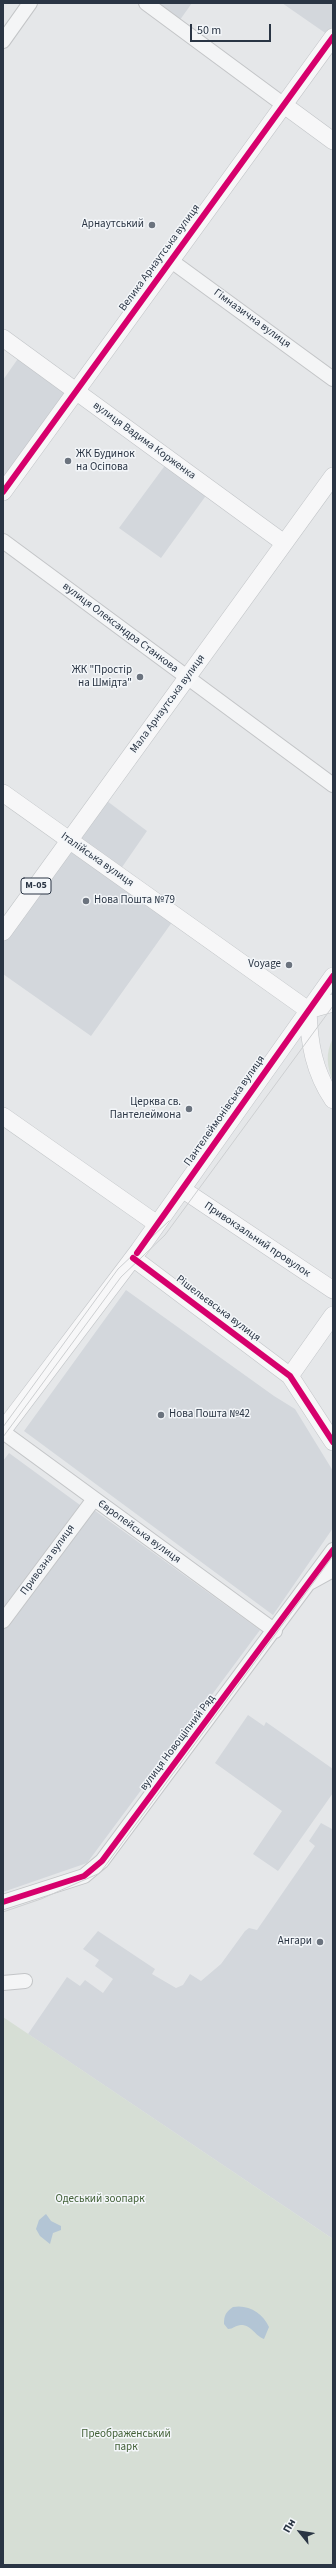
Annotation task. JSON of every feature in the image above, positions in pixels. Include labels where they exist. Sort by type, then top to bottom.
[{"type":"main road","name":"Велика Арнаутська вулиця","points":[[3,492],[333,37]]},
{"type":"main road","points":[[284,105],[333,141]]},
{"type":"main road","name":"вулиця Вадима Корженка","points":[[3,338],[284,543]]},
{"type":"main road","name":"Мала Арнаутська вулиця","points":[[3,932],[333,476]]},
{"type":"main road","name":"Італійська вулиця","points":[[3,793],[308,1010]]},
{"type":"main road","name":"Пантелеймонівська вулиця","points":[[3,1431],[133,1258],[333,976]]},
{"type":"main road","points":[[333,1003],[308,1010],[309,1044],[319,1074],[333,1100]]},
{"type":"main road","points":[[3,1116],[157,1224]]},
{"type":"main road","name":"Привокзальний провулок","points":[[182,1189],[333,1290]]},
{"type":"main road","name":"Рішельєвська вулиця","points":[[133,1258],[290,1376],[333,1442]]},
{"type":"main road","points":[[290,1376],[333,1315]]},
{"type":"street","points":[[3,41],[30,3]]},
{"type":"street","points":[[146,3],[284,105]]},
{"type":"street","name":"Гімназична вулиця","points":[[170,260],[333,379]]},
{"type":"street","name":"вулиця Олександра Станкова","points":[[3,541],[333,785]]},
{"type":"street","name":"Європейська вулиця","points":[[3,1431],[275,1631]]},
{"type":"street","name":"Привозна вулиця","points":[[3,1621],[94,1499]]},
{"type":"street","name":"вулиця Новощіпний Ряд","points":[[3,1902],[84,1876],[102,1861],[275,1631],[333,1550]]},
{"type":"street","name":"вулиця Новощіпний Ряд","points":[[309,1584],[333,1570]]},
{"type":"street","points":[[3,1982],[25,1981]]},
{"type":"shaded area","points":[[148,3],[192,3],[177,24]]},
{"type":"shaded area","points":[[282,3],[333,3],[333,34],[331,37]]},
{"type":"shaded area","points":[[24,350],[77,389],[3,483],[3,380]]},
{"type":"shaded area","points":[[169,460],[210,490],[161,558],[119,528]]},
{"type":"shaded area","points":[[103,798],[147,831],[118,873],[71,840]]},
{"type":"shaded area","points":[[70,843],[175,918],[91,1036],[3,974],[3,935]]},
{"type":"shaded area","points":[[126,1290],[274,1396],[295,1409],[333,1471],[333,1528],[273,1615],[24,1431]]},
{"type":"shaded area","points":[[9,1453],[80,1505],[3,1609],[3,1461]]},
{"type":"shaded area","points":[[94,1510],[260,1630],[87,1863],[3,1892],[3,1630]]},
{"type":"shaded area","points":[[248,1715],[264,1726],[266,1722],[333,1769],[333,1793],[278,1871],[253,1854],[282,1811],[215,1763]]},
{"type":"shaded area","points":[[321,1823],[332,1829],[333,1828],[333,2239],[28,2034],[67,1977],[80,1986],[85,1980],[103,1993],[113,1979],[95,1966],[99,1960],[83,1949],[98,1931],[155,1969],[152,1974],[176,1988],[183,1985],[190,1974],[201,1981],[221,1964],[245,1931],[249,1928],[257,1930],[315,1846],[309,1841]]},
{"type":"green space","points":[[333,1038],[333,1082],[329,1071],[328,1055]]},
{"type":"green space","points":[[3,2017],[333,2239],[333,2565],[3,2565]]},
{"type":"water","points":[[46,2214],[51,2221],[61,2226],[61,2230],[53,2233],[50,2244],[40,2236],[36,2229],[39,2220]]},
{"type":"water","points":[[239,2306],[249,2308],[263,2318],[269,2327],[264,2339],[245,2325],[239,2325],[228,2329],[224,2324],[224,2318],[227,2312],[233,2307]]},
{"type":"tram line","points":[[3,1437],[121,1277],[165,1235],[333,1006]]},
{"type":"tram line","points":[[3,1427],[118,1269],[169,1221]]},
{"type":"tram line","points":[[3,1912],[41,1899],[100,1873],[333,1556]]},
{"type":"cycle path","points":[[3,492],[333,37]]},
{"type":"cycle path","points":[[137,1253],[333,976]]},
{"type":"cycle path","points":[[133,1258],[290,1376],[333,1442]]},
{"type":"cycle path","points":[[3,1902],[84,1876],[102,1861],[333,1550]]},
{"type":"place","name":"Арнаутський","points":[[152,225]]},
{"type":"place","name":"ЖК Будинок на Осіпова","points":[[68,461]]},
{"type":"place","name":"ЖК \"Простір на Шмідта\"","points":[[140,677]]},
{"type":"place","name":"Нова Пошта №79","points":[[86,901]]},
{"type":"place","name":"Voyage","points":[[289,965]]},
{"type":"place","name":"Церква св. Пантелеймона","points":[[189,1109]]},
{"type":"place","name":"Нова Пошта №42","points":[[161,1415]]},
{"type":"place","name":"Ангари","points":[[320,1942]]},
{"type":"park label","name":"Одеський зоопарк","points":[[100,2200]]},
{"type":"park label","name":"Преображенський парк","points":[[126,2441]]}]
